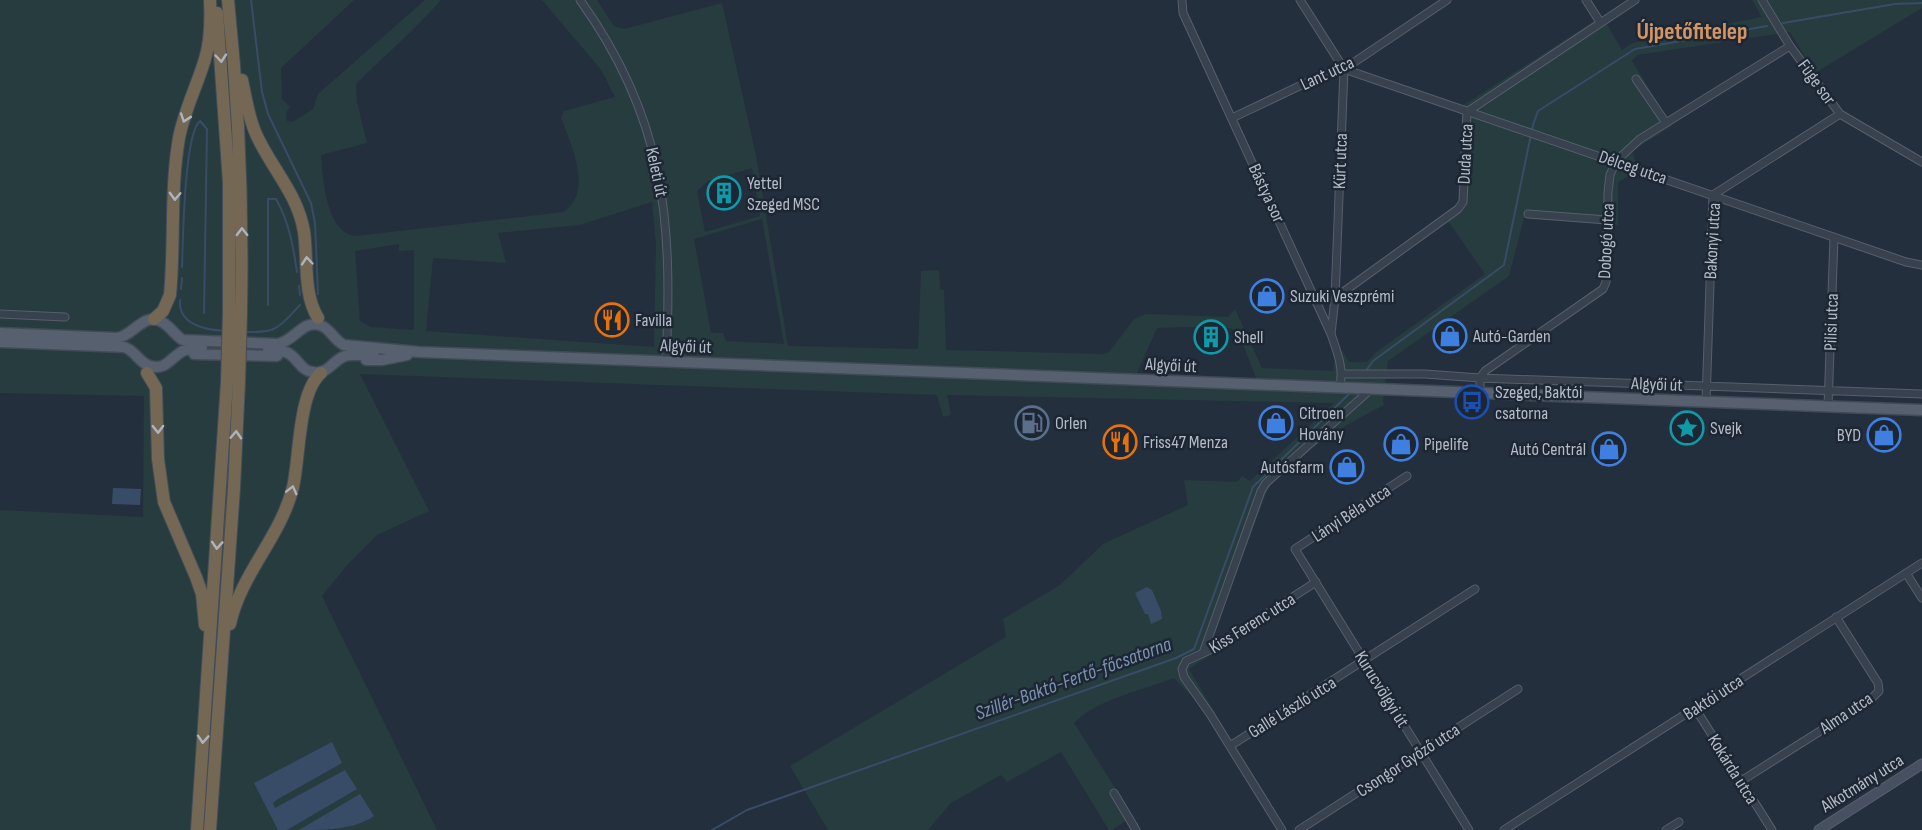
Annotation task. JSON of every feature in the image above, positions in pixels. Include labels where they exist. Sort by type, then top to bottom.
[{"type":"highway","points":[[158,316],[170,295],[179,138],[209,43],[210,0]]},
{"type":"highway","points":[[216,0],[224,99],[235,312]]},
{"type":"highway","points":[[210,830],[220,691],[241,181],[228,0]]},
{"type":"highway","points":[[231,29],[254,127],[291,193],[297,209],[303,230],[309,300],[318,318]]},
{"type":"highway","points":[[147,373],[156,388],[161,492],[169,517],[202,594],[208,671]]},
{"type":"highway","points":[[220,691],[228,634],[240,592],[280,523],[288,503],[293,485],[306,395],[317,376]]},
{"type":"highway","points":[[197,830],[233,382]]},
{"type":"main road","points":[[0,342],[57,340],[114,333],[128,330],[143,315],[158,316],[174,322],[188,336],[266,340],[280,338],[304,320],[318,318],[335,327],[341,341],[339,359]]},
{"type":"main road","points":[[158,316],[177,337],[189,341],[278,344],[289,341],[299,330],[311,324],[324,327],[341,341],[381,344],[419,352]]},
{"type":"main road","points":[[128,330],[129,352],[137,366],[147,373],[158,374],[169,371],[190,355],[199,354],[281,357],[304,377],[329,376],[351,361],[382,360],[419,352]]},
{"type":"main road","points":[[0,333],[129,352],[144,364],[157,367],[167,365],[183,351],[192,348],[285,351],[302,368],[317,376]]},
{"type":"main road","points":[[317,376],[339,359],[354,355],[419,352]]},
{"type":"main road","name":"Algyői út","points":[[419,352],[1480,395],[1922,410]]},
{"type":"street","name":"Keleti út","points":[[580,0],[602,31],[622,68],[640,109],[656,161],[663,194],[668,246],[666,362]]},
{"type":"street","name":"Bástya sor","points":[[1181,0],[1183,13],[1331,334],[1342,374],[1341,389]]},
{"type":"street","points":[[1299,0],[1344,69]]},
{"type":"street","name":"Lant utca","points":[[1232,118],[1331,70],[1344,69],[1447,0]]},
{"type":"street","points":[[1586,0],[1600,22]]},
{"type":"street","name":"Duda utca","points":[[1320,309],[1458,209],[1463,202],[1467,111],[1635,0]]},
{"type":"street","name":"Füge sor","points":[[1762,0],[1790,46],[1840,114],[1922,162]]},
{"type":"street","points":[[1616,161],[1640,139],[1790,46]]},
{"type":"street","name":"Délceg utca","points":[[1344,69],[1906,262],[1922,265]]},
{"type":"street","name":"Kürt utca","points":[[1331,334],[1335,300],[1344,69]]},
{"type":"street","points":[[1636,79],[1666,123]]},
{"type":"street","name":"Bakonyi utca","points":[[1706,402],[1713,195],[1840,114]]},
{"type":"street","name":"Dobogó utca","points":[[1480,378],[1485,371],[1603,289],[1610,175],[1616,161]]},
{"type":"street","points":[[1528,214],[1607,220]]},
{"type":"street","name":"Pilisi utca","points":[[1828,407],[1834,237]]},
{"type":"street","points":[[0,315],[65,317]]},
{"type":"street","points":[[1494,365],[1499,379]]},
{"type":"street","name":"Algyői út","points":[[1342,374],[1425,374],[1499,379],[1922,394]]},
{"type":"street","points":[[1480,378],[1480,395]]},
{"type":"street","points":[[1203,653],[1261,491],[1266,483],[1366,390]]},
{"type":"street","name":"Lányi Béla utca","points":[[1295,549],[1407,476]]},
{"type":"street","name":"Kurucvölgyi út","points":[[1295,549],[1469,830]]},
{"type":"street","name":"Baktói utca","points":[[1504,830],[1922,563]]},
{"type":"street","points":[[1906,573],[1922,598]]},
{"type":"street","name":"Kiss Ferenc utca","points":[[1230,746],[1184,677],[1182,669],[1186,661],[1203,653],[1316,582]]},
{"type":"street","name":"Gallé László utca","points":[[1230,746],[1474,590]]},
{"type":"street","name":"Alma utca","points":[[1741,781],[1872,699],[1879,691],[1878,683],[1836,617]]},
{"type":"street","name":"Csongor Győző utca","points":[[1299,830],[1518,689]]},
{"type":"street","name":"Kokárda utca","points":[[1695,708],[1772,830]]},
{"type":"street","points":[[1230,746],[1282,830]]},
{"type":"street","name":"Alkotmány utca","points":[[1819,830],[1922,764]]},
{"type":"street","points":[[1114,793],[1136,830]]},
{"type":"street","points":[[1666,830],[1679,822]]},
{"type":"green space","points":[[0,0],[354,0],[281,68],[282,99],[290,107],[286,113],[287,121],[293,122],[313,109],[318,94],[425,0],[441,0],[356,84],[357,102],[367,143],[321,155],[325,190],[332,215],[346,233],[356,236],[563,212],[572,204],[579,181],[574,154],[561,118],[564,111],[615,97],[602,71],[542,0],[597,0],[614,26],[624,29],[722,3],[756,156],[788,346],[918,349],[921,271],[939,270],[940,289],[944,290],[946,350],[1103,354],[1109,352],[1134,319],[1146,314],[1228,317],[1235,309],[1262,368],[1333,371],[1334,363],[1342,350],[1349,362],[1367,362],[1375,353],[1485,274],[1444,215],[1458,205],[1462,106],[1602,16],[1622,50],[1632,43],[1762,17],[1752,0],[1922,0],[1922,8],[1815,73],[1790,32],[1637,55],[1632,61],[1672,126],[1632,151],[1635,161],[1631,175],[1618,182],[1618,225],[1524,218],[1509,276],[1388,361],[1384,405],[1308,451],[1268,488],[1208,648],[1212,654],[1189,669],[1237,750],[1230,755],[1199,704],[1174,678],[1107,702],[1083,715],[1074,723],[1133,816],[1112,830],[1109,830],[1061,752],[1007,782],[1001,775],[951,803],[928,830],[828,830],[790,766],[1006,637],[1003,619],[1060,585],[1103,544],[1188,505],[1184,480],[1237,482],[1242,476],[1250,481],[1334,403],[947,395],[951,415],[943,417],[937,395],[360,374],[429,511],[377,535],[348,564],[322,596],[437,830],[0,830],[0,510],[143,517],[144,396],[0,393]],"holes":[[[752,168],[760,216],[705,232],[697,191],[708,181]],[[652,202],[656,245],[654,347],[426,331],[433,258],[506,263],[498,233],[579,225]],[[762,219],[784,344],[726,341],[723,333],[711,333],[694,239]],[[399,244],[399,251],[414,250],[414,330],[371,327],[360,321],[355,251]],[[1157,328],[1230,328],[1238,332],[1256,378],[1137,373]]]},
{"type":"water","points":[[113,488],[141,489],[140,505],[112,504]]},
{"type":"water","points":[[1147,587],[1152,590],[1162,619],[1151,624],[1148,614],[1145,614],[1135,593]]},
{"type":"water","points":[[332,742],[342,763],[278,799],[273,803],[275,808],[345,770],[357,789],[287,830],[278,830],[254,783]]},
{"type":"water","points":[[360,794],[374,816],[366,821],[348,827],[299,830]]},
{"type":"waterway","points":[[251,0],[262,92],[268,114],[311,203],[315,223],[318,294]]},
{"type":"waterway","name":"Szillér-Baktó-Fertő-főcsatorna","points":[[1783,23],[1895,4],[1922,3]]},
{"type":"waterway","name":"Szillér-Baktó-Fertő-főcsatorna","points":[[1365,372],[1373,361],[1504,265],[1533,125],[1538,111],[1635,49],[1767,26]]},
{"type":"waterway","points":[[182,267],[188,166],[195,130],[200,121],[207,129],[204,313]]},
{"type":"waterway","points":[[268,305],[268,199],[276,199],[284,216],[297,272]]},
{"type":"waterway","points":[[181,289],[182,278]]},
{"type":"waterway","points":[[299,286],[300,295]]},
{"type":"waterway","points":[[180,300],[181,308],[188,321],[202,327],[225,331]]},
{"type":"waterway","points":[[246,332],[272,330],[300,305]]},
{"type":"waterway","name":"Szillér-Baktó-Fertő-főcsatorna","points":[[712,830],[747,810],[1176,658],[1194,649],[1253,487],[1351,392]]},
{"type":"place","name":"Yettel Szeged MSC","points":[[724,193]]},
{"type":"place","name":"Suzuki Veszprémi","points":[[1267,296]]},
{"type":"place","name":"Favilla","points":[[612,320]]},
{"type":"place","name":"Autó-Garden","points":[[1450,336]]},
{"type":"place","name":"Shell","points":[[1211,337]]},
{"type":"place","name":"Szeged, Baktói csatorna","points":[[1472,402]]},
{"type":"place","name":"Orlen","points":[[1032,423]]},
{"type":"place","name":"Citroen Hovány","points":[[1276,423]]},
{"type":"place","name":"Svejk","points":[[1687,428]]},
{"type":"place","name":"BYD","points":[[1884,435]]},
{"type":"place","name":"Friss47 Menza","points":[[1120,442]]},
{"type":"place","name":"Pipelife","points":[[1401,444]]},
{"type":"place","name":"Autó Centrál","points":[[1609,449]]},
{"type":"place","name":"Autósfarm","points":[[1347,467]]},
{"type":"district","name":"Újpetőfitelep","points":[[1692,31]]}]
